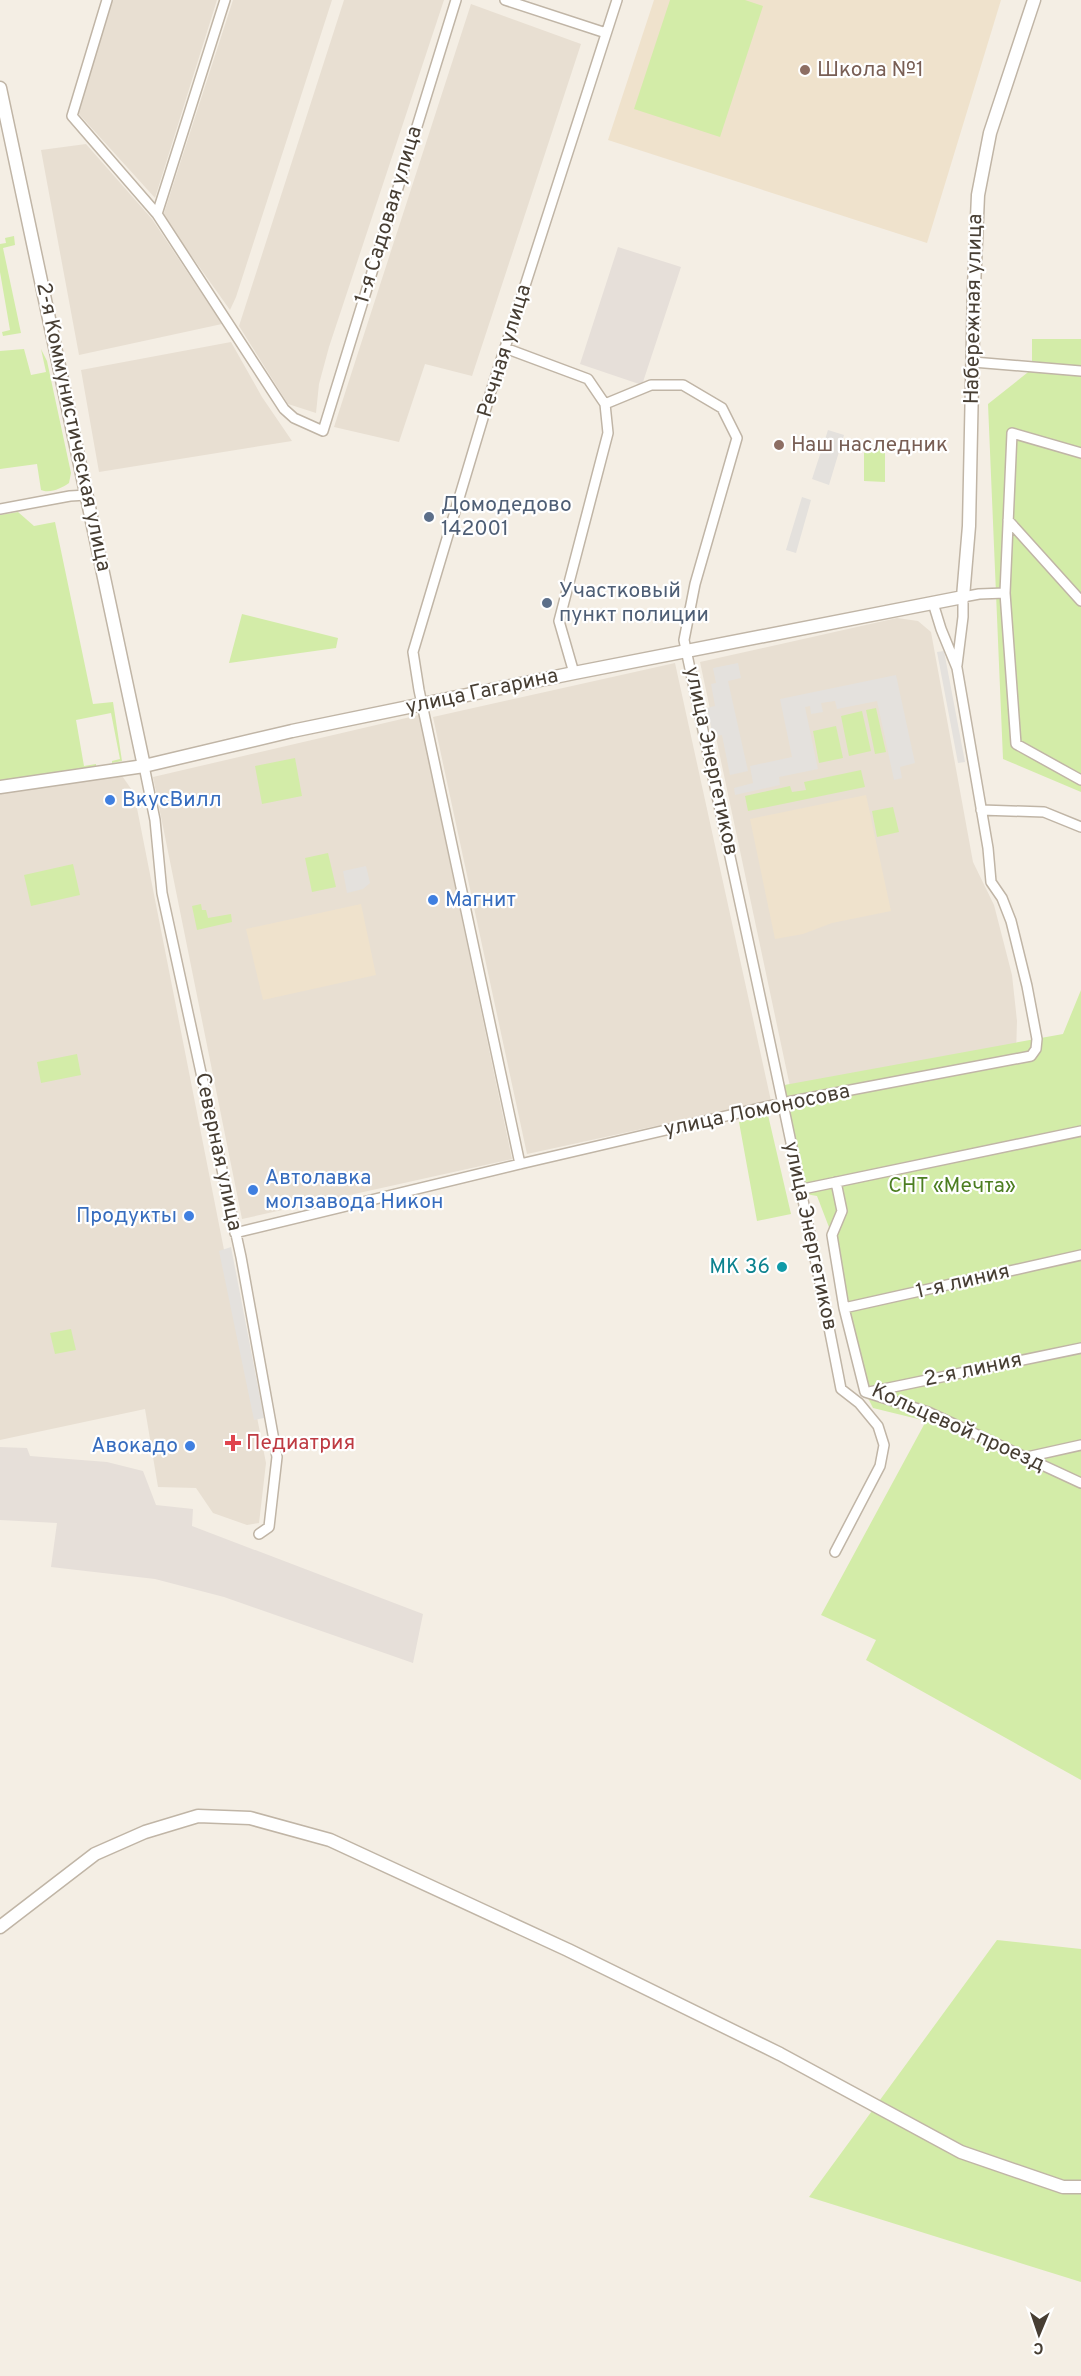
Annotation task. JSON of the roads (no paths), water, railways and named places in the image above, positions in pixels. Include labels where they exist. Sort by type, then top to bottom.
[{"type":"street","points":[[107,0],[72,116],[157,214]]},
{"type":"street","points":[[157,214],[225,0]]},
{"type":"street","name":"1-я Садовая улица","points":[[157,214],[284,409],[294,418],[323,431],[456,0]]},
{"type":"street","points":[[505,0],[606,33]]},
{"type":"street","name":"Речная улица","points":[[520,1164],[413,652],[505,348],[617,0]]},
{"type":"street","name":"Набережная улица","points":[[957,668],[969,526],[976,208],[993,123],[1034,0]]},
{"type":"street","name":"2-я Коммунистическая улица","points":[[0,88],[144,766]]},
{"type":"street","points":[[505,348],[588,379],[605,404],[608,434],[559,621],[574,673]]},
{"type":"street","points":[[973,362],[1081,371]]},
{"type":"street","name":"улица Энергетиков","points":[[605,404],[651,385],[683,385],[722,408],[737,438],[695,584],[684,640],[802,1189],[841,1389],[859,1403],[878,1426],[884,1444],[880,1466],[835,1552]]},
{"type":"street","points":[[1081,453],[1012,433],[1005,593],[1016,744],[1081,780]]},
{"type":"street","points":[[0,509],[87,495]]},
{"type":"street","points":[[1008,520],[1081,601]]},
{"type":"street","points":[[963,597],[1005,593]]},
{"type":"street","name":"улица Гагарина","points":[[0,787],[144,766],[292,731],[963,597]]},
{"type":"street","name":"Набережная улица","points":[[933,603],[957,668],[981,810]]},
{"type":"street","points":[[941,629],[946,632],[956,632],[962,627]]},
{"type":"street","name":"Северная улица","points":[[144,766],[155,820],[162,893],[235,1233],[277,1457],[269,1527],[259,1534]]},
{"type":"street","points":[[981,810],[1044,812],[1081,827]]},
{"type":"street","name":"улица Ломоносова","points":[[235,1233],[782,1103],[1031,1056],[1036,1049],[1037,1039],[1027,986],[1011,921],[1002,898],[991,882],[981,810]]},
{"type":"street","points":[[802,1189],[1081,1131]]},
{"type":"street","name":"Кольцевой проезд","points":[[836,1182],[842,1211],[832,1235],[844,1308],[865,1392],[928,1412],[1081,1484]]},
{"type":"street","name":"1-я линия","points":[[844,1308],[1081,1255]]},
{"type":"street","name":"2-я линия","points":[[865,1392],[1081,1348]]},
{"type":"street","points":[[1027,1457],[1081,1445]]},
{"type":"street","points":[[0,1927],[95,1854],[145,1832],[198,1816],[250,1818],[330,1840],[557,1945],[780,2054],[961,2152],[1063,2187],[1081,2187]]},
{"type":"place","name":"Школа №1","points":[[805,70]]},
{"type":"place","name":"Наш наследник","points":[[779,445]]},
{"type":"place","name":"Домодедово 142001","points":[[429,517]]},
{"type":"place","name":"Участковый пункт полиции","points":[[547,603]]},
{"type":"place","name":"ВкусВилл","points":[[110,800]]},
{"type":"place","name":"Магнит","points":[[433,900]]},
{"type":"place","name":"Автолавка молзавода Никон","points":[[253,1190]]},
{"type":"place","name":"Продукты","points":[[189,1216]]},
{"type":"place","name":"МК 36","points":[[782,1267]]},
{"type":"place","name":"Педиатрия","points":[[233,1443]]},
{"type":"place","name":"Авокадо","points":[[190,1446]]},
{"type":"park label","name":"СНТ «Мечта»","points":[[952,1186]]}]
